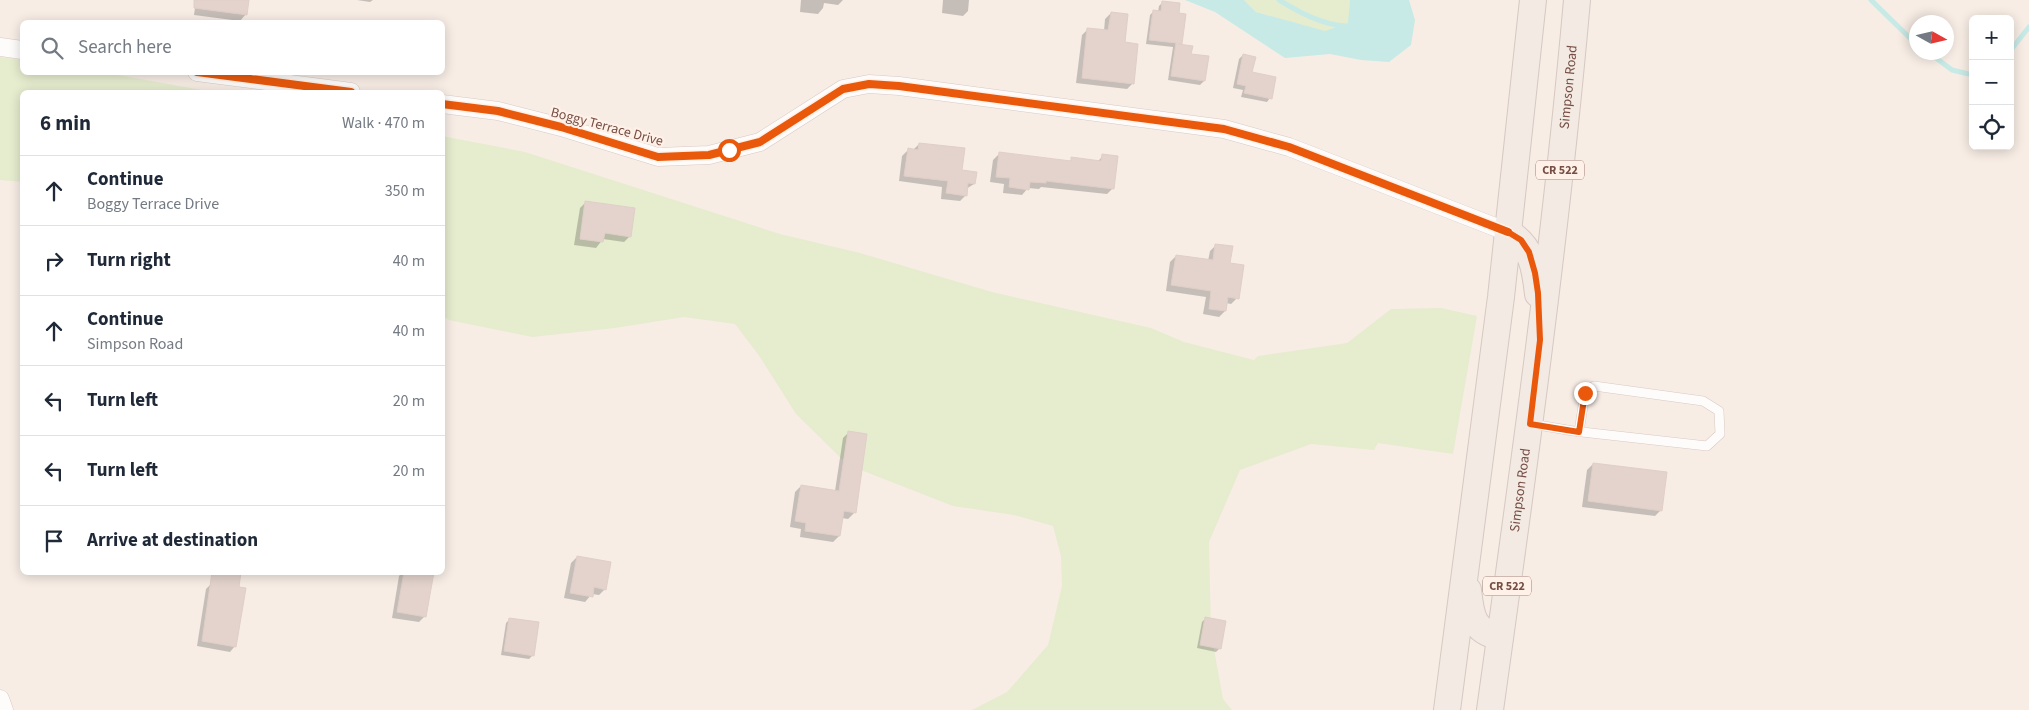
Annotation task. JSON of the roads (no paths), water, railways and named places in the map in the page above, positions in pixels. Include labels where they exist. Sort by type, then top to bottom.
[{"type":"main road","name":"CR 522","points":[[1447,710],[1508,232],[1533,0]]},
{"type":"main road","name":"Simpson Road","points":[[1490,710],[1530,424],[1568,98],[1577,0]]},
{"type":"main road","points":[[1508,232],[1521,240],[1529,252],[1535,273],[1540,340]]},
{"type":"main road","points":[[1466,570],[1470,606],[1474,620],[1479,629],[1500,637]]},
{"type":"street","points":[[0,47],[20,50]]},
{"type":"street","points":[[220,75],[336,90]]},
{"type":"street","name":"Boggy Terrace Drive","points":[[445,104],[498,111],[561,127],[658,157],[709,155],[760,142],[843,89],[869,84],[899,86],[1224,129],[1289,147],[1508,232]]},
{"type":"street","points":[[0,699],[4,710]]},
{"type":"lane","points":[[1530,424],[1579,432],[1707,446],[1720,434],[1719,411],[1703,401],[1594,386],[1585,393],[1579,432]]},
{"type":"water","points":[[1185,0],[1244,0],[1256,12],[1325,31],[1348,23],[1350,0],[1409,0],[1415,20],[1411,45],[1389,62],[1361,60],[1330,54],[1285,58],[1215,12]]},
{"type":"waterway","points":[[1279,0],[1320,20],[1346,26]]},
{"type":"waterway","points":[[1871,0],[1909,37]]},
{"type":"waterway","points":[[2014,46],[2029,27]]},
{"type":"waterway","points":[[1939,60],[1952,70],[1969,74]]}]
